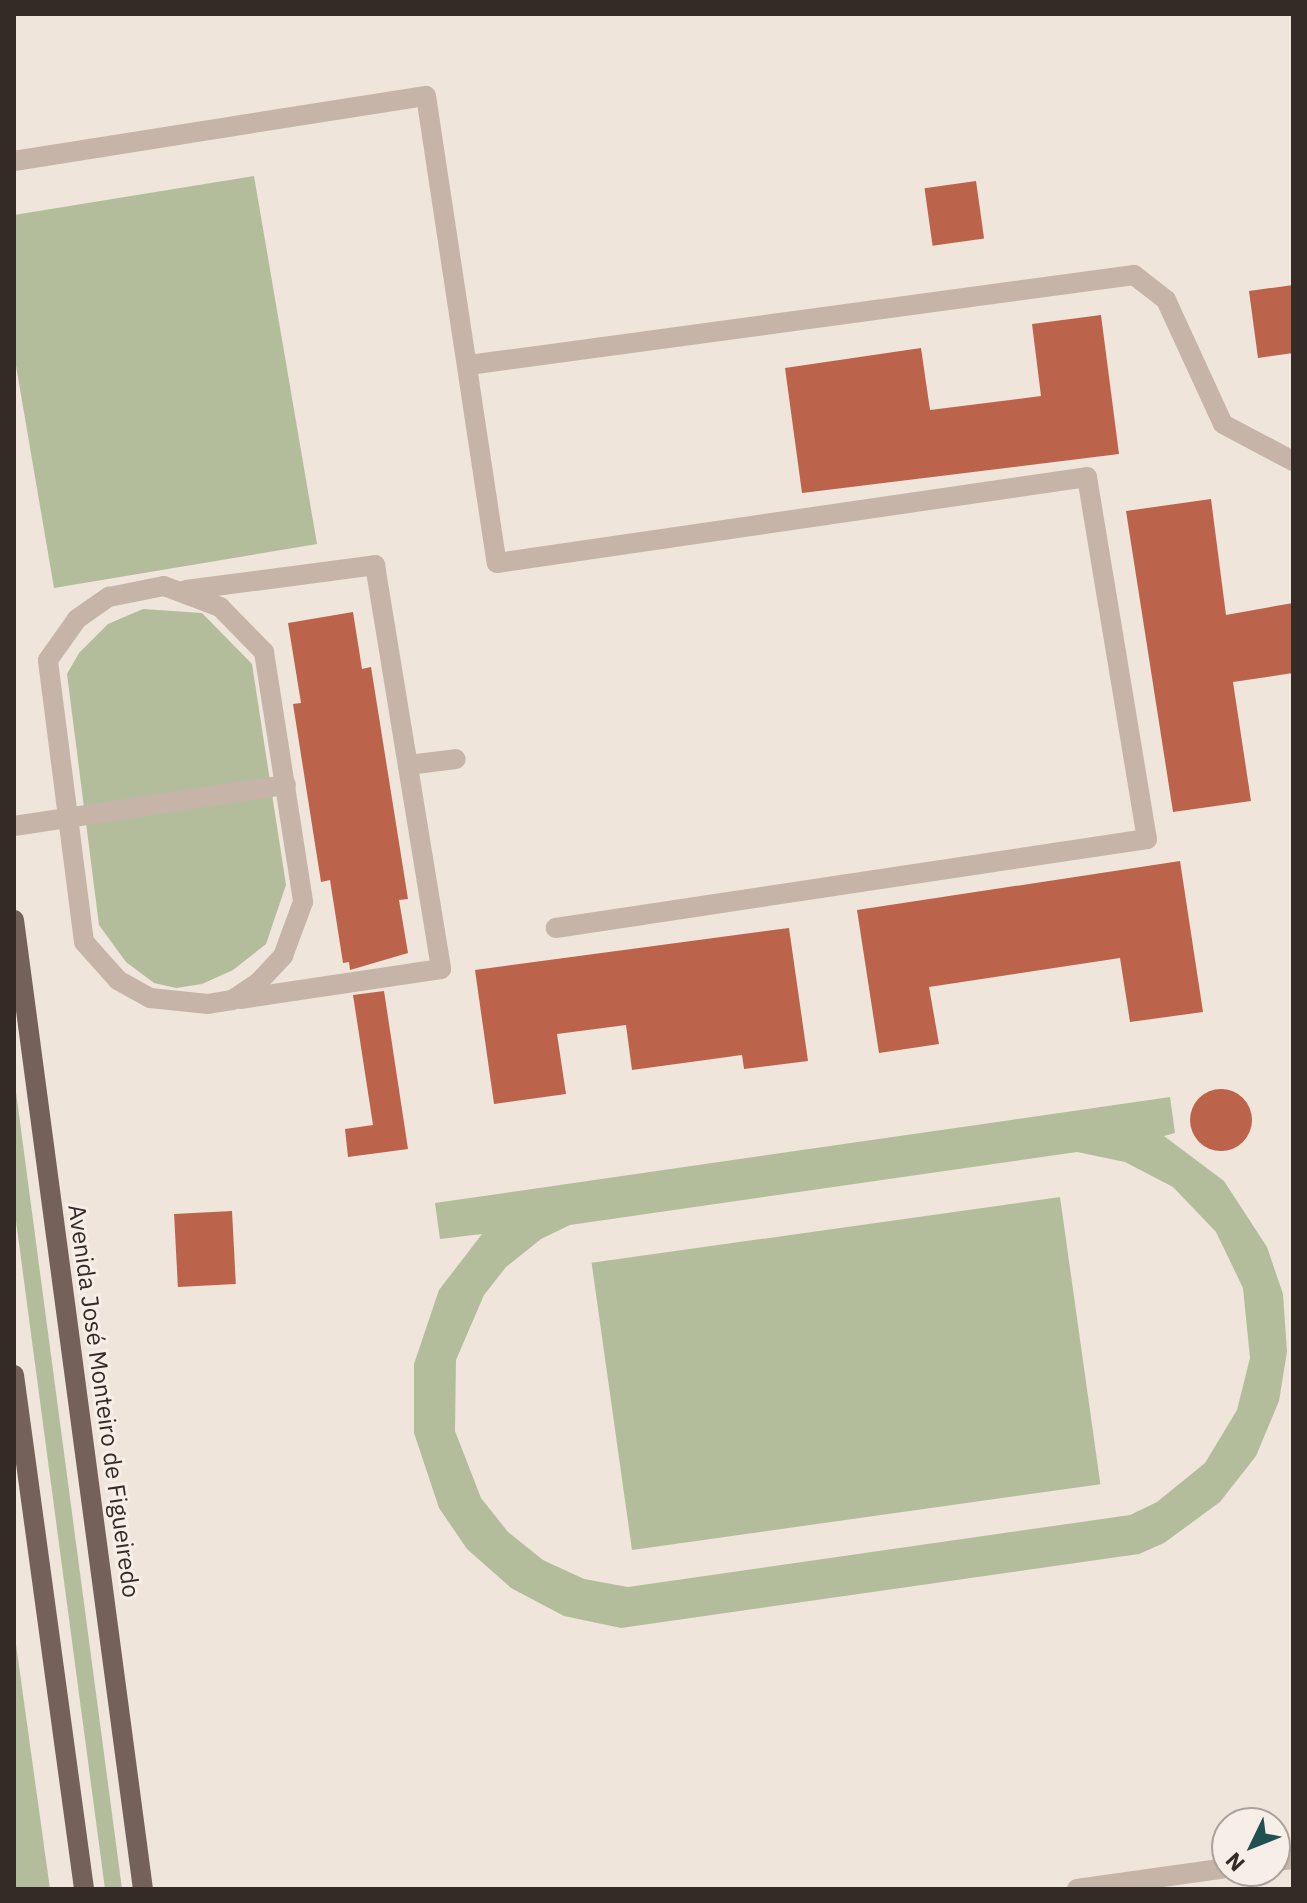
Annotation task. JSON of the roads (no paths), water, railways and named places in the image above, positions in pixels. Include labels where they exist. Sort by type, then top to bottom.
[{"type":"main road","name":"Avenida José Monteiro de Figueiredo","points":[[14,920],[143,1889]]},
{"type":"main road","points":[[14,1375],[84,1889]]},
{"type":"street","points":[[14,161],[426,96],[497,563],[1087,477],[1147,839],[556,928]]},
{"type":"street","points":[[469,365],[1134,275],[1166,300],[1223,424],[1293,461]]},
{"type":"street","points":[[375,565],[408,765],[441,969],[232,1000],[183,1003],[150,998],[118,980],[84,942],[71,815],[48,660],[56,643],[109,597],[140,588],[182,591],[375,565]]},
{"type":"street","points":[[182,591],[220,607],[264,652],[303,902],[297,929],[283,956],[232,1000]]},
{"type":"street","points":[[408,765],[456,759]]},
{"type":"street","points":[[14,826],[286,785]]},
{"type":"street","points":[[1077,1889],[1211,1870]]}]
